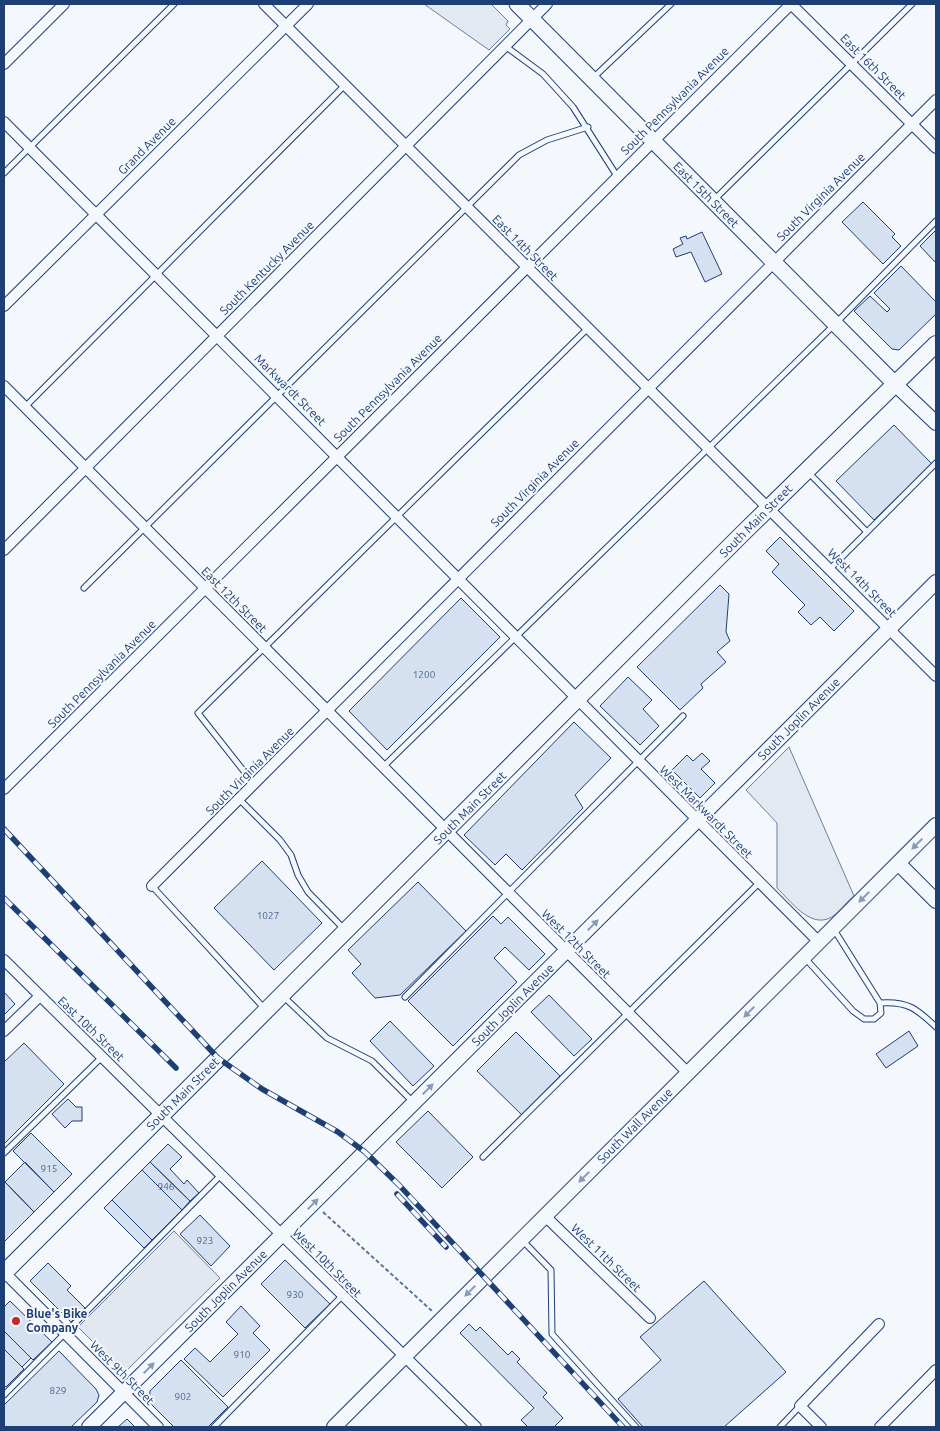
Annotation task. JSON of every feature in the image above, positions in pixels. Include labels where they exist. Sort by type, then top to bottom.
[{"type":"main road","name":"East 15th Street","points":[[517,4],[896,385]]},
{"type":"main road","name":"South Main Street","points":[[4,1273],[769,508],[936,344]]},
{"type":"street","points":[[4,64],[64,4]]},
{"type":"street","name":"East 14th Street","points":[[264,4],[769,508]]},
{"type":"street","name":"Grand Avenue","points":[[4,306],[308,4]]},
{"type":"street","name":"South Kentucky Avenue","points":[[4,550],[8,539],[86,468],[547,4]]},
{"type":"street","name":"East 16th Street","points":[[791,4],[936,148]]},
{"type":"street","name":"South Pennsylvania Avenue","points":[[4,789],[791,4]]},
{"type":"street","name":"South Virginia Avenue","points":[[152,886],[328,711],[457,578],[936,100]]},
{"type":"street","name":"Markwardt Street","points":[[4,122],[278,395],[577,700]]},
{"type":"street","points":[[896,385],[936,423]]},
{"type":"street","name":"East 12th Street","points":[[4,386],[447,831]]},
{"type":"street","name":"West 14th Street","points":[[769,508],[936,676]]},
{"type":"street","name":"South Joplin Avenue","points":[[89,1427],[936,582]]},
{"type":"street","name":"West Markwardt Street","points":[[577,700],[819,942]]},
{"type":"street","name":"South Wall Avenue","points":[[334,1427],[936,825]]},
{"type":"street","name":"West 12th Street","points":[[447,831],[688,1073]]},
{"type":"street","points":[[898,863],[936,901]]},
{"type":"street","name":"East 10th Street","points":[[4,960],[161,1116]]},
{"type":"street","points":[[4,1032],[40,996]]},
{"type":"street","name":"West 10th Street","points":[[161,1116],[343,1295],[472,1426]]},
{"type":"street","name":"West 11th Street","points":[[545,1216],[650,1318]]},
{"type":"street","name":"West 9th Street","points":[[4,1273],[158,1427]]},
{"type":"street","points":[[821,1427],[800,1406],[879,1324]]},
{"type":"street","points":[[880,1427],[936,1370]]},
{"type":"lane","points":[[4,173],[174,4]]},
{"type":"lane","points":[[592,79],[671,4]]},
{"type":"lane","points":[[713,201],[912,4]]},
{"type":"lane","points":[[505,46],[543,74],[573,107],[588,127],[617,176]]},
{"type":"lane","points":[[25,407],[345,85]]},
{"type":"lane","points":[[84,588],[519,155],[547,140],[588,127]]},
{"type":"lane","points":[[383,767],[835,324],[936,221]]},
{"type":"lane","points":[[254,784],[198,713],[588,328]]},
{"type":"lane","points":[[830,569],[936,463]]},
{"type":"lane","points":[[807,471],[867,532]]},
{"type":"lane","points":[[405,997],[683,716]]},
{"type":"lane","points":[[239,799],[280,840],[291,855],[308,892],[346,931]]},
{"type":"lane","points":[[483,1157],[759,883]]},
{"type":"lane","points":[[152,886],[266,1010]]},
{"type":"lane","points":[[804,957],[852,1011],[864,1020],[874,1019],[881,1014],[880,1003],[833,928]]},
{"type":"lane","points":[[281,995],[327,1038],[372,1061],[414,1103]]},
{"type":"lane","points":[[880,1003],[899,1002],[923,1014],[936,1027]]},
{"type":"lane","points":[[4,1153],[102,1057]]},
{"type":"lane","points":[[4,1395],[221,1175]]},
{"type":"lane","points":[[522,1240],[551,1270],[552,1334],[636,1427]]},
{"type":"lane","points":[[214,1427],[343,1295]]},
{"type":"lane","points":[[780,1427],[800,1406]]},
{"type":"path","points":[[314,1203],[442,1320]]},
{"type":"shaded area","points":[[424,4],[491,4],[508,21],[506,25],[510,29],[489,50]]},
{"type":"shaded area","points":[[789,747],[854,896],[833,916],[822,920],[807,916],[777,888],[777,823],[746,790]]},
{"type":"shaded area","points":[[174,1231],[220,1278],[124,1373],[78,1327]]},
{"type":"building","points":[[863,202],[895,234],[892,237],[901,246],[883,264],[842,222]]},
{"type":"building","points":[[936,230],[936,263],[920,246]]},
{"type":"building","points":[[702,232],[722,274],[705,282],[691,252],[676,257],[673,249],[683,244],[680,238],[686,236],[687,239]]},
{"type":"building","points":[[901,266],[936,302],[936,314],[899,350],[892,349],[854,311],[870,296],[887,312],[890,309],[874,293]]},
{"type":"building","points":[[894,425],[932,464],[874,520],[836,481]]},
{"type":"building","points":[[780,537],[854,611],[834,631],[820,617],[811,625],[798,612],[805,605],[772,572],[779,564],[766,551]]},
{"type":"building","points":[[720,585],[729,594],[726,632],[730,641],[717,652],[726,662],[701,684],[703,688],[680,710],[637,667]]},
{"type":"building","points":[[461,598],[500,637],[387,750],[349,711]]},
{"type":"building","points":[[628,677],[652,700],[643,709],[659,726],[640,745],[600,706]]},
{"type":"building","points":[[574,722],[611,758],[575,795],[583,808],[522,870],[506,854],[495,865],[464,835]]},
{"type":"building","points":[[702,753],[710,761],[701,769],[715,783],[700,798],[672,770],[687,755],[693,761]]},
{"type":"building","points":[[262,861],[322,923],[274,970],[214,908]]},
{"type":"building","points":[[418,882],[466,931],[400,995],[375,998],[352,973],[361,964],[348,950]]},
{"type":"building","points":[[493,916],[501,924],[508,917],[545,954],[529,970],[505,947],[494,958],[517,982],[453,1046],[408,1001]]},
{"type":"building","points":[[4,992],[15,1004],[4,1015]]},
{"type":"building","points":[[549,995],[592,1039],[574,1056],[531,1012]]},
{"type":"building","points":[[390,1021],[434,1066],[413,1086],[370,1041]]},
{"type":"building","points":[[909,1031],[918,1046],[886,1068],[876,1054]]},
{"type":"building","points":[[516,1032],[560,1076],[522,1115],[477,1071]]},
{"type":"building","points":[[24,1043],[64,1084],[4,1144],[4,1062]]},
{"type":"building","points":[[68,1099],[76,1107],[82,1107],[82,1121],[72,1121],[65,1128],[52,1114]]},
{"type":"building","points":[[428,1111],[473,1157],[442,1188],[396,1142]]},
{"type":"building","points":[[31,1133],[72,1174],[54,1192],[13,1151]]},
{"type":"building","points":[[168,1144],[182,1157],[170,1169],[184,1184],[187,1180],[199,1193],[190,1201],[150,1162]]},
{"type":"building","points":[[25,1162],[54,1192],[34,1212],[5,1182]]},
{"type":"building","points":[[150,1162],[190,1201],[182,1210],[142,1170]]},
{"type":"building","points":[[142,1170],[182,1210],[152,1240],[112,1200]]},
{"type":"building","points":[[4,1181],[34,1212],[4,1242]]},
{"type":"building","points":[[112,1200],[152,1240],[144,1248],[104,1208]]},
{"type":"building","points":[[200,1215],[230,1246],[211,1266],[180,1234]]},
{"type":"building","points":[[285,1260],[330,1304],[305,1328],[261,1284]]},
{"type":"building","points":[[48,1263],[71,1286],[67,1290],[85,1308],[71,1322],[30,1281]]},
{"type":"building","points":[[704,1281],[786,1372],[724,1427],[643,1427],[618,1399],[661,1360],[640,1337]]},
{"type":"building","points":[[10,1301],[52,1342],[33,1360],[4,1331],[4,1307]]},
{"type":"building","points":[[241,1306],[260,1326],[253,1333],[270,1350],[223,1397],[184,1359],[195,1348],[210,1362],[238,1334],[226,1322]]},
{"type":"building","points":[[469,1324],[476,1331],[480,1327],[508,1355],[512,1351],[520,1359],[517,1362],[547,1393],[543,1397],[563,1418],[554,1427],[528,1427],[521,1420],[534,1408],[460,1333]]},
{"type":"building","points":[[4,1331],[31,1358],[22,1367],[4,1349]]},
{"type":"building","points":[[4,1349],[24,1369],[6,1387],[4,1385]]},
{"type":"building","points":[[59,1351],[96,1389],[99,1395],[97,1402],[71,1427],[4,1427],[4,1405]]},
{"type":"building","points":[[181,1360],[228,1407],[208,1427],[174,1427],[149,1402],[150,1391]]},
{"type":"building","points":[[127,1419],[135,1427],[118,1427]]},
{"type":"railway","points":[[4,829],[218,1058],[262,1089],[338,1132],[365,1152],[399,1185],[623,1427]]},
{"type":"railway","points":[[4,898],[176,1068]]},
{"type":"railway","points":[[397,1194],[446,1247]]},
{"type":"place","name":"Blue's Bike Company","points":[[16,1321]]}]
